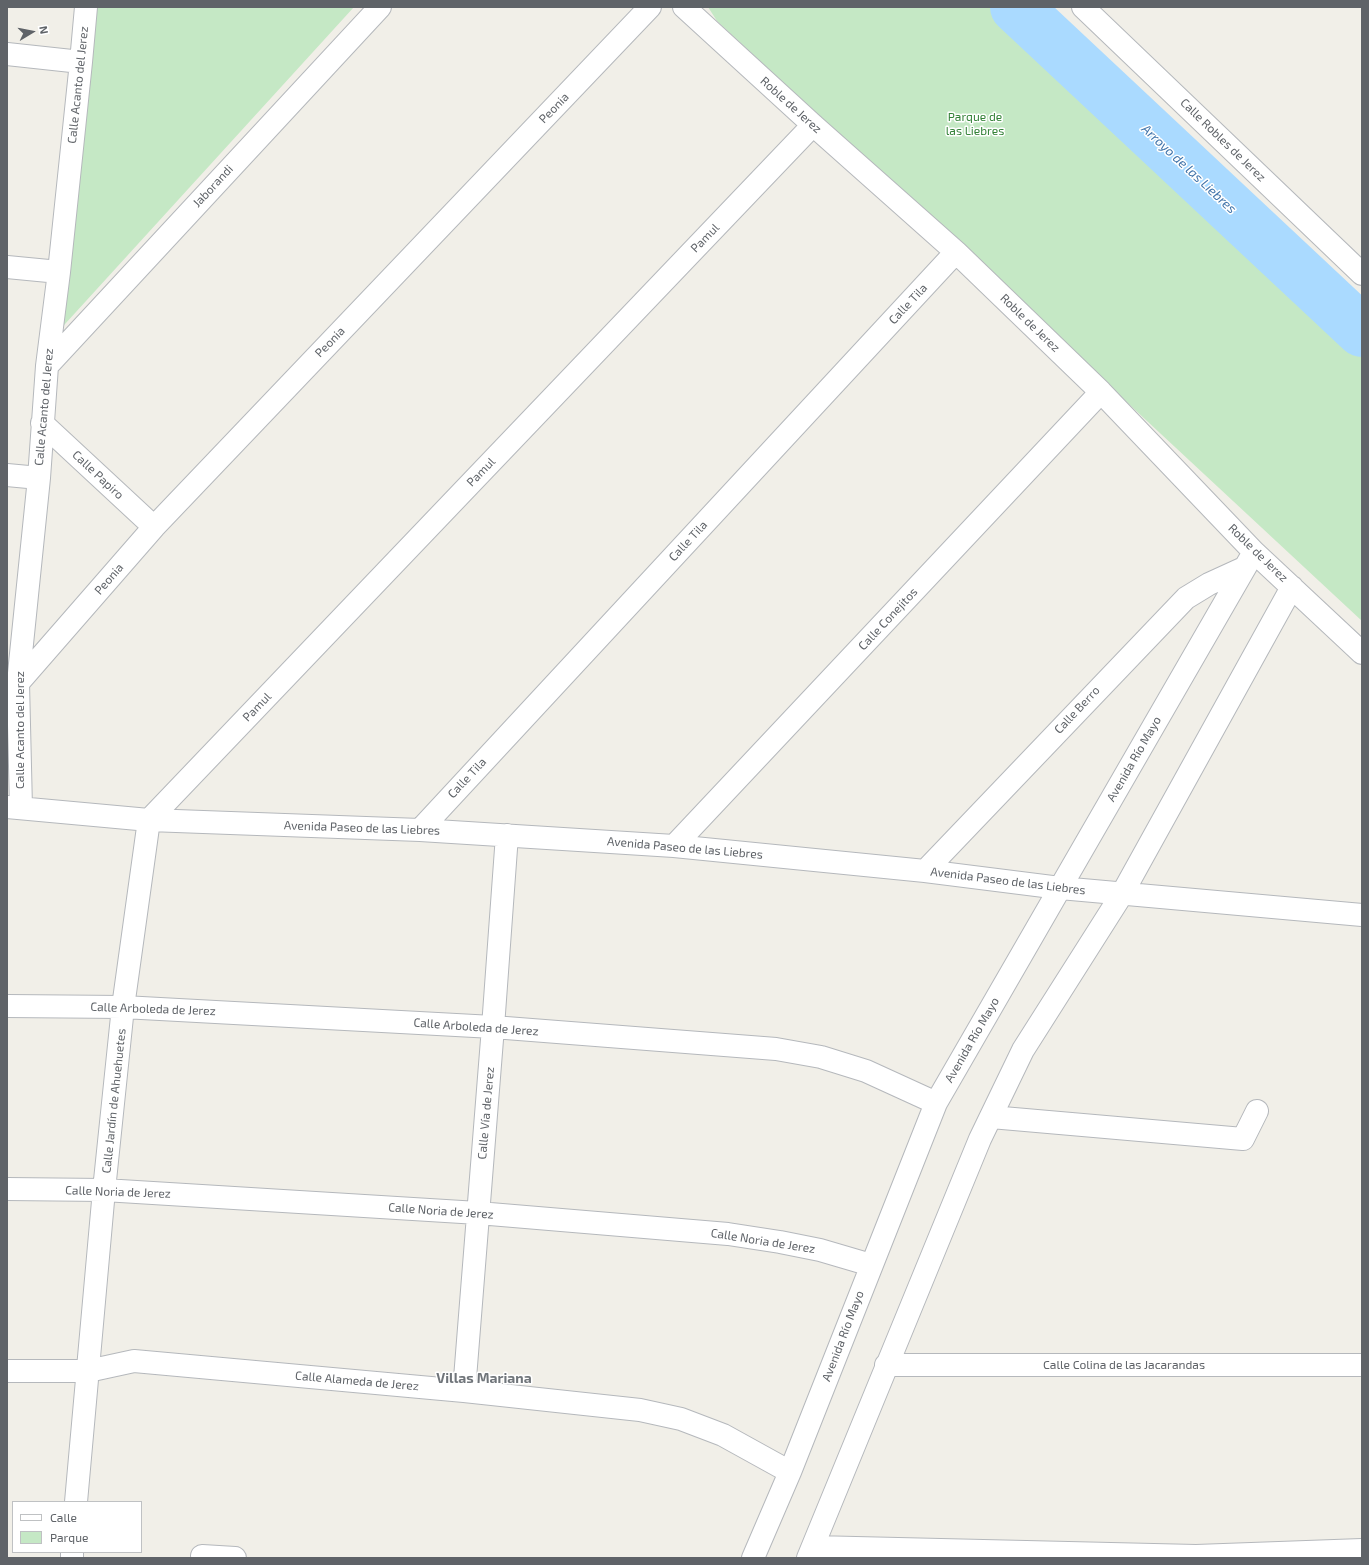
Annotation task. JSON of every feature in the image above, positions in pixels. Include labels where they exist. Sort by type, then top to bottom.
[{"type":"street","name":"Calle Acanto del Jerez","points":[[14,808],[18,683],[38,478],[47,366],[59,272],[86,7]]},
{"type":"street","name":"Jaborandi","points":[[47,366],[380,7]]},
{"type":"street","name":"Peonia","points":[[18,683],[154,527],[650,7]]},
{"type":"street","name":"Roble de Jerez","points":[[684,7],[704,27],[956,252],[1101,392],[1249,560],[1292,587],[1362,653]]},
{"type":"street","points":[[694,7],[704,27]]},
{"type":"street","name":"Calle Robles de Jerez","points":[[1083,7],[1362,274]]},
{"type":"street","points":[[7,54],[81,62]]},
{"type":"street","name":"Pamul","points":[[149,820],[813,125]]},
{"type":"street","name":"Calle Tila","points":[[420,830],[956,252]]},
{"type":"street","points":[[7,267],[59,272]]},
{"type":"street","name":"Calle Conejitos","points":[[674,846],[1101,392]]},
{"type":"street","name":"Calle Papiro","points":[[42,423],[154,527]]},
{"type":"street","points":[[7,475],[38,478]]},
{"type":"street","name":"Calle Berro","points":[[925,871],[1186,598],[1249,560]]},
{"type":"street","name":"Avenida Río Mayo","points":[[754,1558],[790,1472],[936,1103],[1249,560]]},
{"type":"street","points":[[1292,587],[1122,894],[1023,1050],[980,1139],[886,1365],[811,1552],[1196,1557],[1362,1550]]},
{"type":"street","name":"Avenida Paseo de las Liebres","points":[[14,808],[149,820],[420,830],[674,846],[925,871],[1060,888],[1362,915]]},
{"type":"street","name":"Calle Jardín de Ahuehuetes","points":[[76,1501],[104,1190],[124,1007],[149,820]]},
{"type":"street","name":"Calle Vía de Jerez","points":[[464,1391],[507,835]]},
{"type":"street","name":"Calle Arboleda de Jerez","points":[[7,1006],[124,1007],[493,1027],[776,1049],[821,1057],[866,1071],[936,1103]]},
{"type":"street","points":[[991,1117],[1243,1139],[1257,1112]]},
{"type":"street","name":"Calle Noria de Jerez","points":[[7,1189],[104,1190],[478,1213],[728,1234],[820,1250],[871,1265]]},
{"type":"street","name":"Calle Alameda de Jerez","points":[[7,1371],[88,1371],[134,1361],[464,1391],[640,1410],[681,1419],[723,1435],[790,1472]]},
{"type":"street","name":"Calle Colina de las Jacarandas","points":[[886,1365],[1362,1365]]},
{"type":"street","points":[[202,1556],[235,1558]]},
{"type":"green space","points":[[87,7],[354,7],[55,335]]},
{"type":"green space","name":"Parque de las Liebres","points":[[708,7],[997,7],[1362,347],[1362,621],[717,21]]},
{"type":"waterway","name":"Arroyo de las Liebres","points":[[1016,7],[1362,331]]},
{"type":"district","name":"Villas Mariana","points":[[484,1378]]}]
